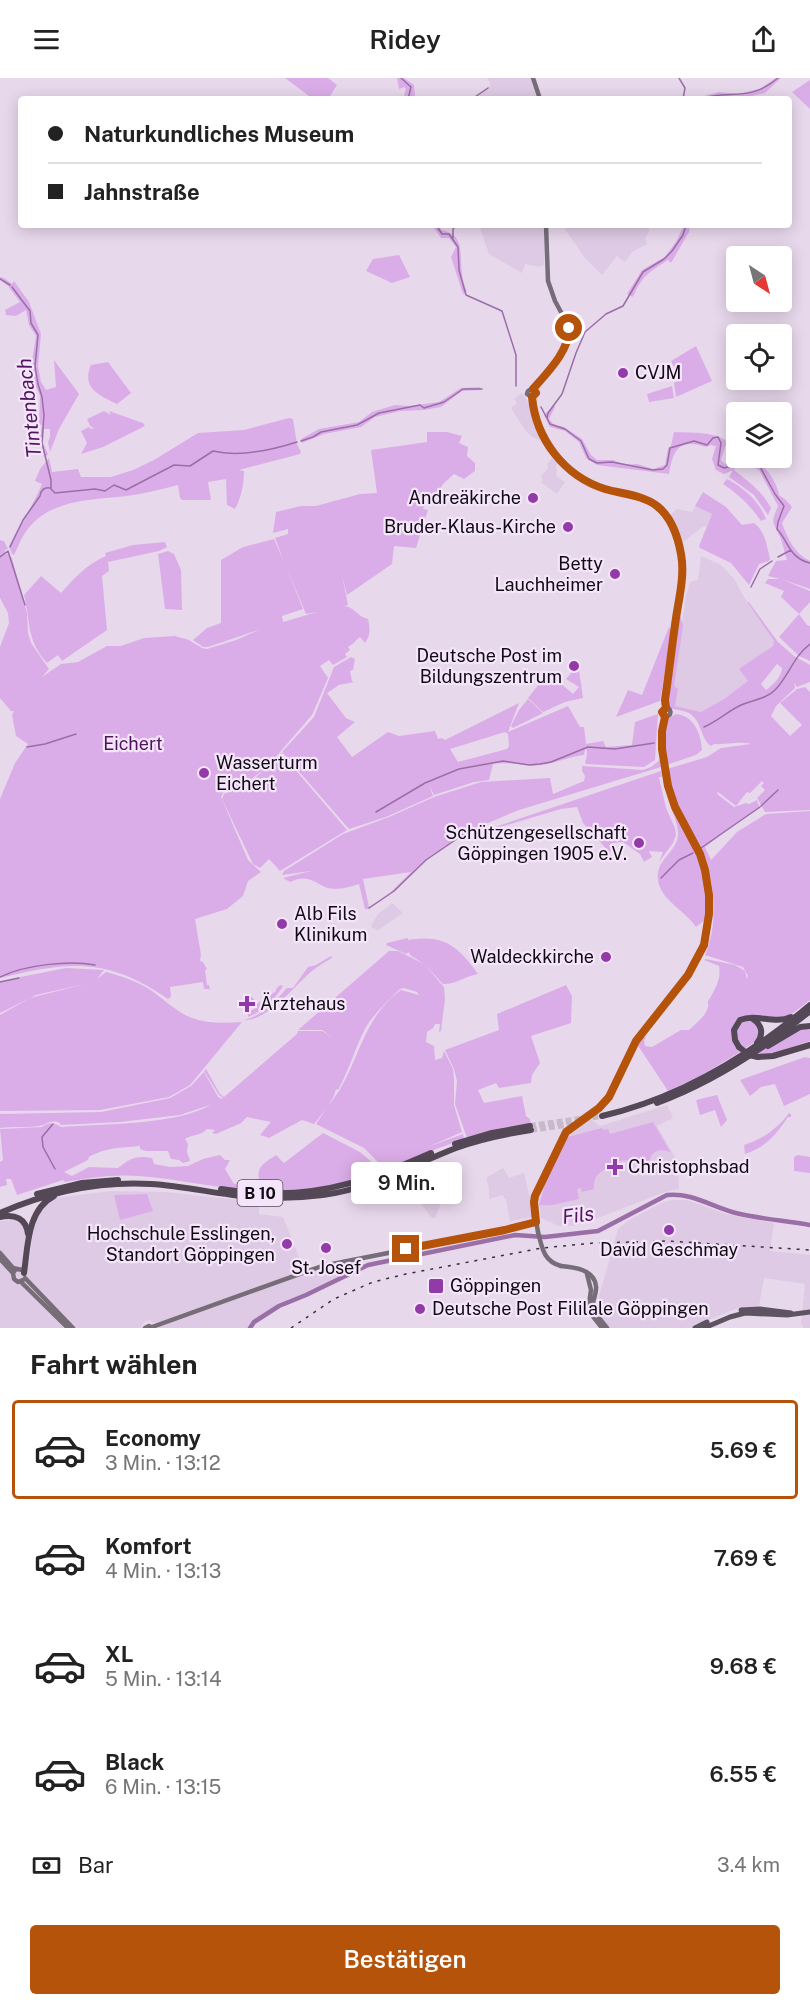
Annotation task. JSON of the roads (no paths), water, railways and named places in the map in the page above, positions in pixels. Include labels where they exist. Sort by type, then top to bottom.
[{"type":"highway","points":[[756,1052],[810,1005]]},
{"type":"highway","points":[[801,1012],[778,1021],[750,1017],[740,1020],[735,1026],[734,1037],[739,1047],[749,1055],[810,1011]]},
{"type":"highway","points":[[750,1017],[758,1022],[762,1030],[756,1052]]},
{"type":"highway","points":[[603,1118],[683,1088],[756,1052],[800,1027],[810,1026]]},
{"type":"highway","points":[[756,1052],[773,1056],[810,1043]]},
{"type":"highway","name":"B 10","points":[[0,1215],[40,1197],[67,1190],[111,1185],[151,1184],[251,1197],[288,1198],[333,1193],[383,1176],[469,1139],[530,1128]]},
{"type":"highway","name":"B 10","points":[[0,1208],[52,1190],[95,1182],[150,1180],[251,1193],[288,1194],[322,1191],[383,1176]]},
{"type":"highway","name":"B 10","points":[[29,1240],[33,1221],[40,1206],[67,1190]]},
{"type":"highway","points":[[0,1215],[10,1215],[20,1219],[27,1227],[29,1240],[26,1259],[20,1274]]},
{"type":"main road","points":[[533,78],[539,96]]},
{"type":"main road","points":[[546,228],[548,281],[569,330],[569,339],[566,347],[533,393],[538,425],[552,451],[578,477],[651,502],[664,512],[672,524],[682,558],[680,600],[665,700],[666,708],[662,712],[665,717],[662,731],[663,761],[675,807],[703,862],[709,895],[709,914],[704,945],[694,966],[636,1041],[609,1097],[599,1108],[566,1132],[535,1196],[536,1222],[545,1256],[552,1263],[586,1272],[593,1290],[588,1307],[602,1328]]},
{"type":"main road","points":[[145,1328],[165,1324],[322,1266],[536,1222]]},
{"type":"main road","points":[[0,1253],[73,1328]]},
{"type":"main road","points":[[0,1259],[20,1274]]},
{"type":"main road","points":[[50,1306],[68,1328]]},
{"type":"main road","points":[[695,1328],[742,1310],[760,1309],[792,1314]]},
{"type":"main road","points":[[704,1328],[739,1314],[756,1312],[787,1315],[810,1312]]},
{"type":"main road","points":[[593,1315],[607,1328]]},
{"type":"main road","points":[[159,1328],[165,1324]]},
{"type":"waterway","points":[[401,78],[411,87],[409,96]]},
{"type":"waterway","points":[[679,78],[685,88],[684,96]]},
{"type":"waterway","points":[[710,96],[748,93],[767,86],[778,78]]},
{"type":"waterway","points":[[476,96],[488,88]]},
{"type":"waterway","points":[[438,228],[442,234],[449,234],[458,247],[459,270],[466,295],[502,311],[516,355],[516,386]]},
{"type":"waterway","points":[[453,238],[454,228]]},
{"type":"waterway","points":[[547,418],[548,413],[562,394],[585,332],[606,314],[623,306],[643,272],[672,251],[685,228]]},
{"type":"waterway","name":"Tintenbach","points":[[0,279],[10,285]]},
{"type":"waterway","name":"Tintenbach","points":[[12,287],[30,311],[31,323],[38,335],[35,366],[44,415],[42,443],[51,489],[55,493],[95,489],[105,491],[114,485],[126,490],[174,465],[190,466],[213,451],[255,452],[297,442]]},
{"type":"waterway","name":"Tintenbach","points":[[301,441],[321,432],[357,425],[379,413],[420,405],[424,408],[444,402],[463,389],[482,389]]},
{"type":"waterway","points":[[541,407],[550,424],[565,429],[581,441],[589,459],[597,463],[612,462],[653,470],[663,469],[667,465],[670,448],[694,441],[707,445],[713,438],[718,437],[721,443],[718,465],[726,468]]},
{"type":"waterway","points":[[761,468],[784,506],[777,529],[793,553],[803,561],[810,563]]},
{"type":"waterway","points":[[10,547],[23,520],[42,491],[50,488]]},
{"type":"waterway","points":[[778,557],[791,550]]},
{"type":"waterway","points":[[0,557],[8,551],[25,605]]},
{"type":"waterway","points":[[751,587],[760,569],[772,561]]},
{"type":"waterway","points":[[704,727],[741,705],[772,692],[781,684],[800,654],[810,644]]},
{"type":"waterway","points":[[27,747],[76,734]]},
{"type":"waterway","points":[[376,812],[425,783],[459,769],[503,761],[529,765],[540,764],[588,747],[615,749],[654,743]]},
{"type":"waterway","points":[[761,806],[778,790]]},
{"type":"waterway","points":[[701,848],[760,807]]},
{"type":"waterway","points":[[369,908],[394,891],[426,860],[464,834]]},
{"type":"waterway","points":[[661,878],[679,860],[693,853]]},
{"type":"waterway","points":[[0,977],[21,969],[47,965],[73,963],[95,965]]},
{"type":"waterway","points":[[0,982],[19,978]]},
{"type":"waterway","points":[[53,1124],[42,1137],[43,1147],[55,1169]]},
{"type":"waterway","name":"Fils","points":[[250,1328],[254,1322],[279,1306],[368,1265],[515,1235],[545,1237],[598,1231],[667,1195],[695,1198],[740,1214],[810,1225]]},
{"type":"tunnel","points":[[530,1126],[602,1116]]},
{"type":"tunnel","points":[[531,1130],[572,1124]]},
{"type":"railway","points":[[291,1328],[334,1299],[373,1282],[542,1248],[594,1243],[668,1241],[810,1250]]},
{"type":"place","name":"CVJM","points":[[623,373]]},
{"type":"place","name":"Andreäkirche","points":[[533,498]]},
{"type":"place","name":"Bruder-Klaus-Kirche","points":[[568,527]]},
{"type":"place","name":"Betty Lauchheimer","points":[[615,574]]},
{"type":"place","name":"Deutsche Post im Bildungszentrum","points":[[574,666]]},
{"type":"place","name":"Wasserturm Eichert","points":[[204,773]]},
{"type":"place","name":"Schützengesellschaft Göppingen 1905 e.V.","points":[[639,843]]},
{"type":"place","name":"Alb Fils Klinikum","points":[[282,924]]},
{"type":"place","name":"Waldeckkirche","points":[[606,957]]},
{"type":"place","name":"Ärztehaus","points":[[247,1004]]},
{"type":"place","name":"Christophsbad","points":[[615,1167]]},
{"type":"place","name":"David Geschmay","points":[[669,1230]]},
{"type":"place","name":"Hochschule Esslingen, Standort Göppingen","points":[[287,1244]]},
{"type":"place","name":"St. Josef","points":[[326,1248]]},
{"type":"place","name":"Göppingen","points":[[436,1286]]},
{"type":"place","name":"Deutsche Post Fililale Göppingen","points":[[420,1309]]},
{"type":"park label","name":"Eichert","points":[[133,744]]}]
